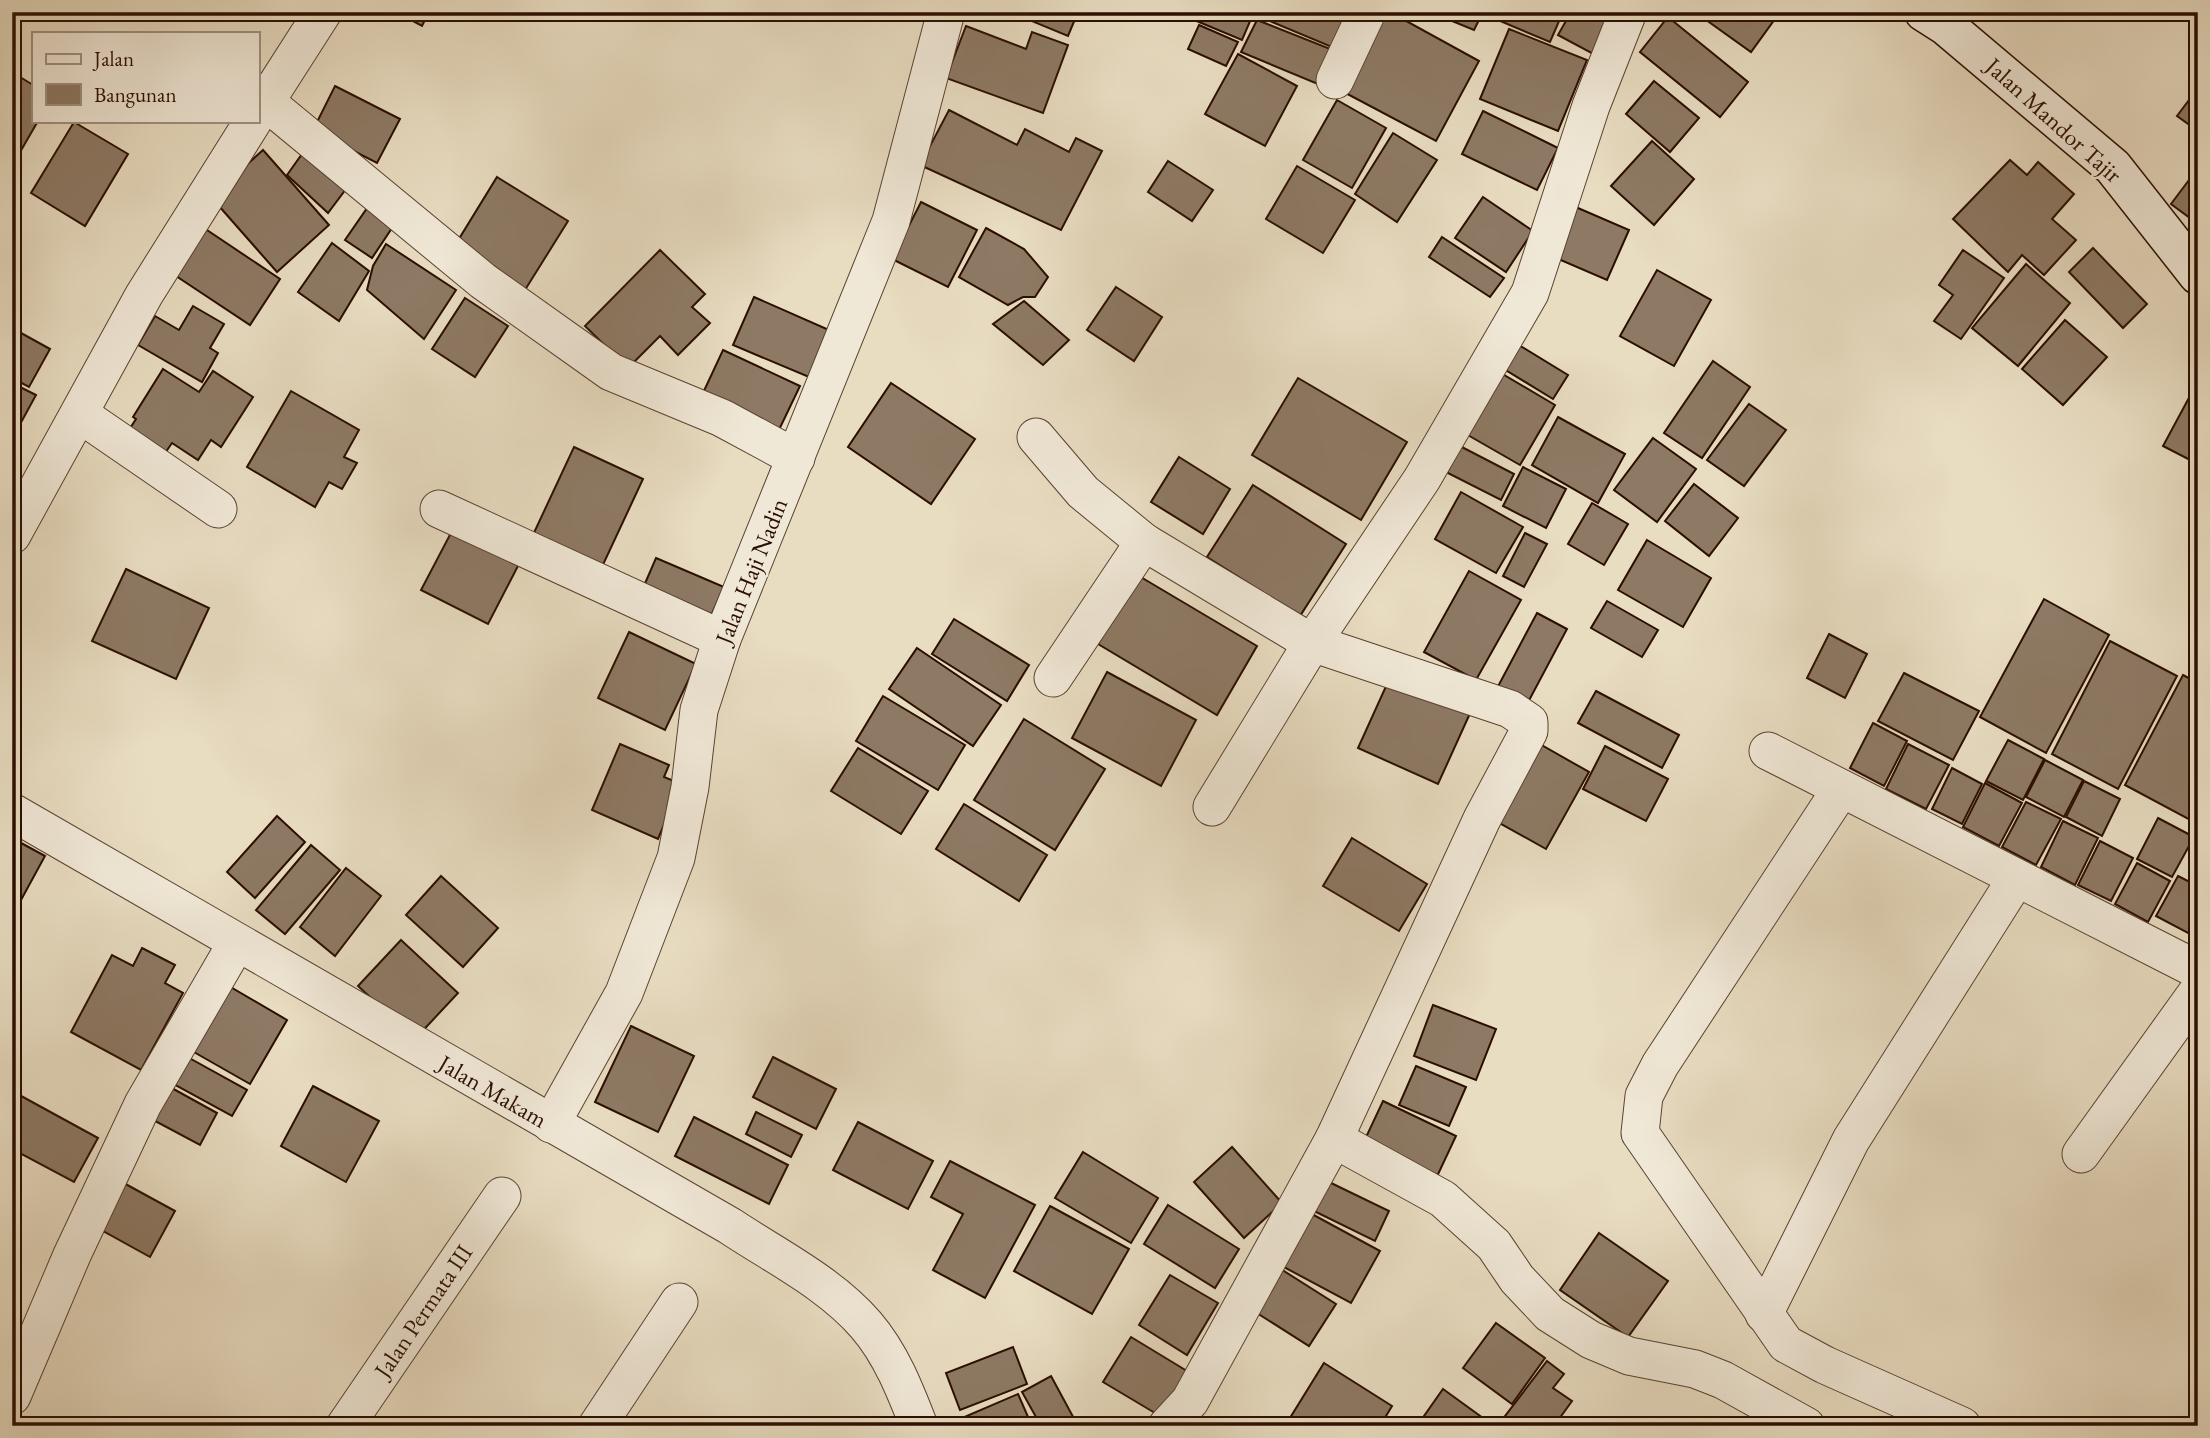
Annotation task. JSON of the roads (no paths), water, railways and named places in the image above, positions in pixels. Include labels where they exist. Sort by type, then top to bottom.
[{"type":"main road","name":"Jalan Mandor Tajir","points":[[1924,12],[1946,26],[2113,167],[2198,275]]},
{"type":"street","points":[[323,12],[259,113],[482,281],[611,372],[722,418],[796,458]]},
{"type":"street","name":"Jalan Haji Nadin","points":[[551,1124],[624,993],[676,858],[690,787],[699,710],[722,639],[891,221],[946,12]]},
{"type":"street","points":[[1335,80],[1367,12]]},
{"type":"street","points":[[1212,807],[1312,643],[1422,479],[1530,293],[1591,106],[1628,12]]},
{"type":"street","points":[[12,536],[26,482],[81,415],[144,295],[253,122]]},
{"type":"street","points":[[81,415],[218,509]]},
{"type":"street","points":[[1036,437],[1083,492],[1144,542],[1312,643],[1510,709],[1529,722],[1529,731],[1482,819],[1335,1139],[1190,1401],[1167,1426]]},
{"type":"street","points":[[439,509],[722,639]]},
{"type":"street","points":[[1053,678],[1144,542]]},
{"type":"street","points":[[1768,751],[2198,970]]},
{"type":"street","points":[[1840,789],[1660,1065],[1644,1096],[1640,1133],[1646,1146],[1786,1344],[1825,1366],[1962,1426]]},
{"type":"street","name":"Jalan Makam","points":[[12,812],[236,944],[730,1226],[818,1283],[866,1325],[898,1372],[919,1426]]},
{"type":"street","points":[[1764,1314],[1851,1140],[2016,878]]},
{"type":"street","points":[[12,1396],[72,1255],[143,1104],[236,944]]},
{"type":"street","points":[[2081,1154],[2198,991]]},
{"type":"street","points":[[1335,1139],[1443,1199],[1494,1245],[1517,1279],[1550,1314],[1591,1340],[1629,1356],[1695,1369],[1723,1380],[1806,1426]]},
{"type":"street","name":"Jalan Permata III","points":[[345,1426],[502,1196]]},
{"type":"street","points":[[597,1426],[679,1302]]}]
